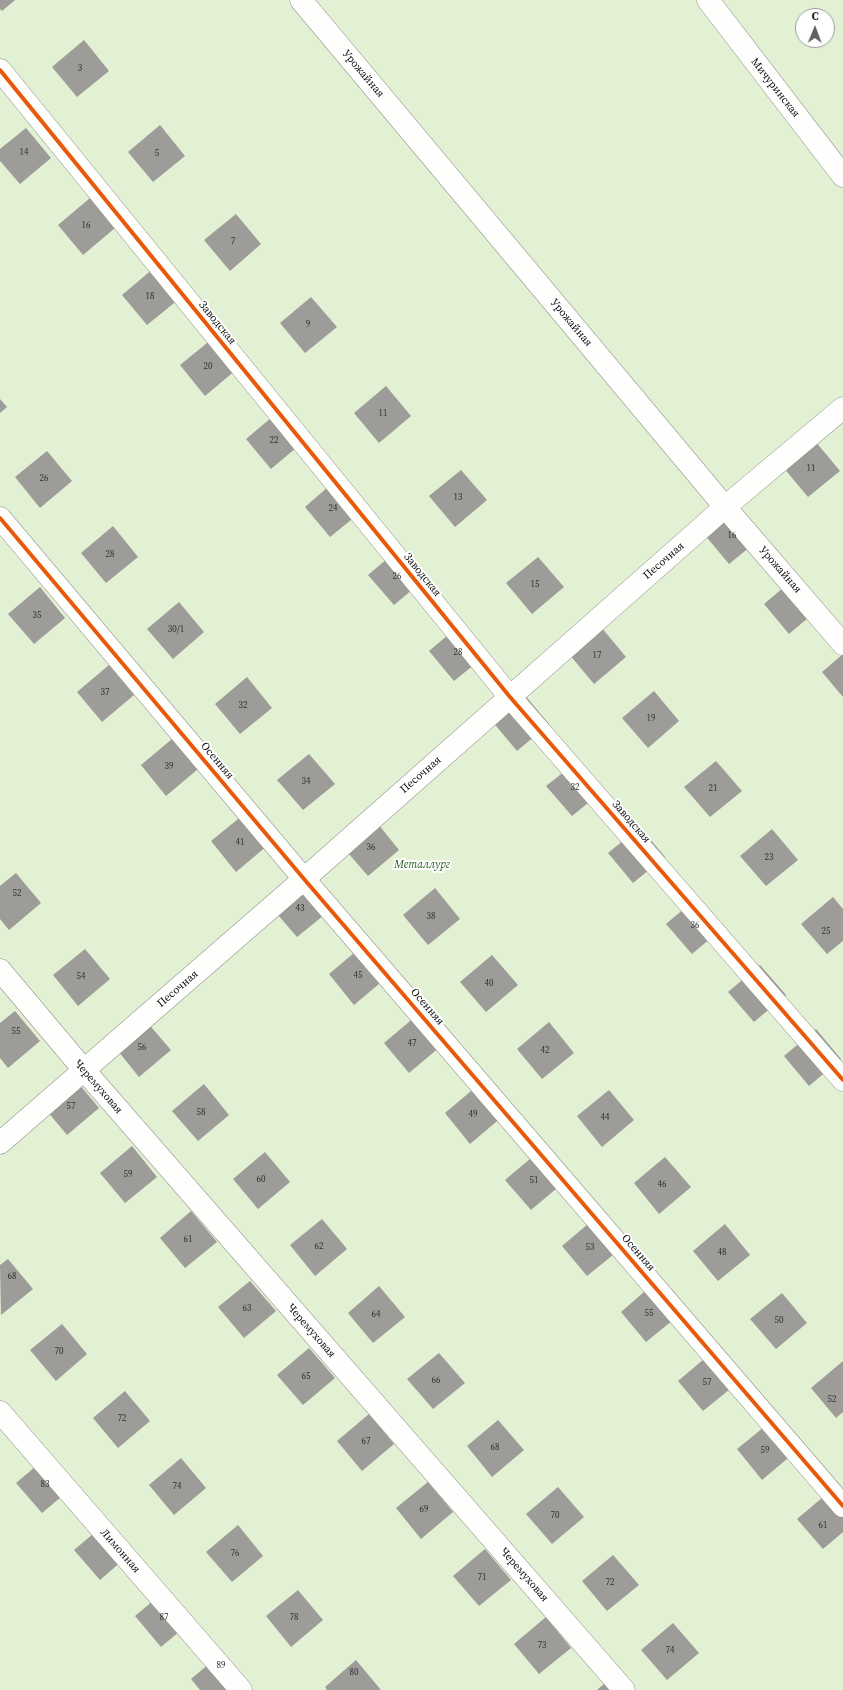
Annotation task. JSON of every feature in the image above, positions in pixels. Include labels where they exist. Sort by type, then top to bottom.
[{"type":"street","name":"Урожайная","points":[[301,0],[725,507],[843,644]]},
{"type":"street","name":"Мичуринская","points":[[708,0],[843,176]]},
{"type":"street","name":"Заводская","points":[[0,70],[510,697],[843,1080]]},
{"type":"street","name":"Песочная","points":[[0,1142],[304,879],[725,507],[843,408]]},
{"type":"street","name":"Осенняя","points":[[0,518],[304,879],[843,1506]]},
{"type":"street","name":"Черемуховая","points":[[0,970],[84,1070],[624,1690]]},
{"type":"street","name":"Лимонная","points":[[0,1412],[241,1690]]},
{"type":"green space","name":"Металлург","points":[[0,0],[843,0],[843,1690],[0,1690]]},
{"type":"building","points":[[0,0],[15,0],[2,11],[0,9]]},
{"type":"building","points":[[84,40],[109,71],[77,97],[52,67]]},
{"type":"building","points":[[160,125],[185,156],[153,182],[128,152]]},
{"type":"building","points":[[26,128],[51,158],[20,184],[0,161],[0,149]]},
{"type":"building","points":[[90,198],[115,228],[83,255],[58,225]]},
{"type":"building","points":[[236,214],[261,244],[230,271],[204,240]]},
{"type":"building","points":[[154,268],[179,299],[147,325],[122,295]]},
{"type":"building","points":[[311,297],[337,327],[305,353],[280,323]]},
{"type":"building","points":[[212,339],[237,369],[205,396],[180,365]]},
{"type":"building","points":[[386,386],[411,416],[379,443],[354,413]]},
{"type":"building","points":[[0,399],[7,407],[0,413]]},
{"type":"building","points":[[278,412],[303,442],[271,469],[246,439]]},
{"type":"building","points":[[815,441],[840,471],[808,497],[783,467]]},
{"type":"building","points":[[47,451],[72,481],[40,508],[15,477]]},
{"type":"building","points":[[461,470],[487,500],[455,527],[429,496]]},
{"type":"building","points":[[336,480],[362,511],[330,537],[305,507]]},
{"type":"building","points":[[735,508],[761,538],[729,564],[704,534]]},
{"type":"building","points":[[113,526],[138,557],[106,583],[81,553]]},
{"type":"building","points":[[400,548],[425,579],[394,605],[368,575]]},
{"type":"building","points":[[538,557],[564,587],[532,614],[506,583]]},
{"type":"building","points":[[796,577],[821,607],[789,634],[764,604]]},
{"type":"building","points":[[40,587],[65,618],[34,644],[8,614]]},
{"type":"building","points":[[179,602],[204,632],[173,659],[147,629]]},
{"type":"building","points":[[461,624],[486,655],[454,681],[429,651]]},
{"type":"building","points":[[601,627],[626,657],[594,684],[569,654]]},
{"type":"building","points":[[843,654],[843,697],[822,672]]},
{"type":"building","points":[[109,665],[134,695],[102,722],[77,692]]},
{"type":"building","points":[[247,677],[272,708],[240,734],[215,704]]},
{"type":"building","points":[[654,691],[679,721],[648,748],[622,718]]},
{"type":"building","points":[[524,694],[549,724],[517,751],[492,721]]},
{"type":"building","points":[[172,739],[198,769],[166,796],[141,765]]},
{"type":"building","points":[[309,754],[335,784],[303,810],[277,780]]},
{"type":"building","points":[[579,760],[604,790],[572,816],[546,786]]},
{"type":"building","points":[[716,761],[742,791],[710,817],[684,787]]},
{"type":"building","points":[[243,815],[268,845],[236,872],[211,841]]},
{"type":"building","points":[[374,819],[399,850],[368,876],[342,846]]},
{"type":"building","points":[[640,827],[665,857],[633,883],[608,853]]},
{"type":"building","points":[[772,829],[798,860],[766,886],[740,856]]},
{"type":"building","points":[[16,873],[41,903],[9,930],[0,919],[0,886]]},
{"type":"building","points":[[303,880],[329,911],[297,937],[271,907]]},
{"type":"building","points":[[435,888],[460,919],[428,945],[403,915]]},
{"type":"building","points":[[698,897],[724,927],[692,954],[666,924]]},
{"type":"building","points":[[833,897],[843,909],[843,941],[827,954],[801,924]]},
{"type":"building","points":[[361,947],[386,978],[354,1005],[329,974]]},
{"type":"building","points":[[85,949],[110,979],[78,1006],[53,975]]},
{"type":"building","points":[[492,955],[518,985],[486,1012],[460,982]]},
{"type":"building","points":[[760,965],[786,995],[754,1022],[728,992]]},
{"type":"building","points":[[15,1011],[40,1041],[8,1068],[0,1058],[0,1023]]},
{"type":"building","points":[[416,1016],[441,1046],[409,1073],[384,1043]]},
{"type":"building","points":[[145,1020],[171,1050],[139,1077],[114,1046]]},
{"type":"building","points":[[549,1022],[574,1053],[542,1079],[517,1049]]},
{"type":"building","points":[[816,1029],[841,1059],[809,1086],[784,1056]]},
{"type":"building","points":[[74,1078],[99,1108],[67,1135],[42,1105]]},
{"type":"building","points":[[204,1084],[229,1115],[198,1141],[172,1111]]},
{"type":"building","points":[[477,1086],[502,1117],[470,1144],[445,1113]]},
{"type":"building","points":[[609,1090],[634,1120],[602,1147],[577,1116]]},
{"type":"building","points":[[132,1146],[157,1177],[125,1203],[100,1173]]},
{"type":"building","points":[[265,1152],[290,1182],[258,1209],[233,1179]]},
{"type":"building","points":[[537,1153],[563,1183],[531,1210],[505,1180]]},
{"type":"building","points":[[665,1157],[691,1187],[659,1214],[634,1183]]},
{"type":"building","points":[[191,1211],[217,1242],[185,1268],[160,1238]]},
{"type":"building","points":[[322,1219],[347,1249],[315,1276],[290,1245]]},
{"type":"building","points":[[594,1219],[619,1250],[587,1276],[562,1246]]},
{"type":"building","points":[[725,1224],[750,1255],[718,1281],[693,1251]]},
{"type":"building","points":[[8,1259],[33,1289],[1,1315],[0,1265]]},
{"type":"building","points":[[250,1281],[276,1311],[244,1338],[218,1307]]},
{"type":"building","points":[[652,1285],[678,1316],[646,1342],[621,1312]]},
{"type":"building","points":[[379,1286],[405,1317],[373,1343],[348,1313]]},
{"type":"building","points":[[782,1293],[807,1323],[776,1349],[750,1319]]},
{"type":"building","points":[[62,1324],[87,1354],[56,1381],[30,1350]]},
{"type":"building","points":[[309,1348],[335,1378],[303,1405],[277,1375]]},
{"type":"building","points":[[439,1353],[465,1383],[433,1409],[407,1379]]},
{"type":"building","points":[[710,1354],[735,1385],[703,1411],[678,1381]]},
{"type":"building","points":[[843,1361],[843,1412],[836,1418],[811,1388]]},
{"type":"building","points":[[125,1391],[150,1421],[118,1448],[93,1418]]},
{"type":"building","points":[[369,1414],[394,1444],[362,1471],[337,1441]]},
{"type":"building","points":[[498,1420],[524,1450],[492,1477],[467,1446]]},
{"type":"building","points":[[769,1423],[794,1453],[762,1480],[737,1449]]},
{"type":"building","points":[[48,1456],[73,1487],[42,1513],[16,1483]]},
{"type":"building","points":[[181,1458],[206,1488],[174,1515],[149,1485]]},
{"type":"building","points":[[428,1482],[453,1512],[421,1539],[396,1508]]},
{"type":"building","points":[[558,1487],[584,1517],[552,1544],[526,1514]]},
{"type":"building","points":[[829,1492],[843,1509],[843,1532],[823,1549],[797,1519]]},
{"type":"building","points":[[106,1523],[131,1553],[100,1580],[74,1550]]},
{"type":"building","points":[[238,1525],[263,1556],[232,1582],[206,1552]]},
{"type":"building","points":[[485,1549],[511,1580],[479,1606],[453,1576]]},
{"type":"building","points":[[613,1555],[639,1585],[607,1611],[582,1581]]},
{"type":"building","points":[[167,1589],[193,1620],[161,1647],[135,1616]]},
{"type":"building","points":[[298,1590],[323,1620],[291,1647],[266,1616]]},
{"type":"building","points":[[546,1617],[571,1648],[539,1674],[514,1644]]},
{"type":"building","points":[[673,1623],[699,1653],[667,1680],[641,1650]]},
{"type":"building","points":[[223,1652],[249,1683],[240,1690],[200,1690],[191,1679]]},
{"type":"building","points":[[356,1660],[381,1690],[327,1690],[325,1687]]},
{"type":"building","points":[[605,1683],[611,1690],[597,1690]]},
{"type":"cycle path","points":[[0,70],[510,697],[843,1080]]},
{"type":"cycle path","points":[[0,518],[304,879],[843,1506]]}]
